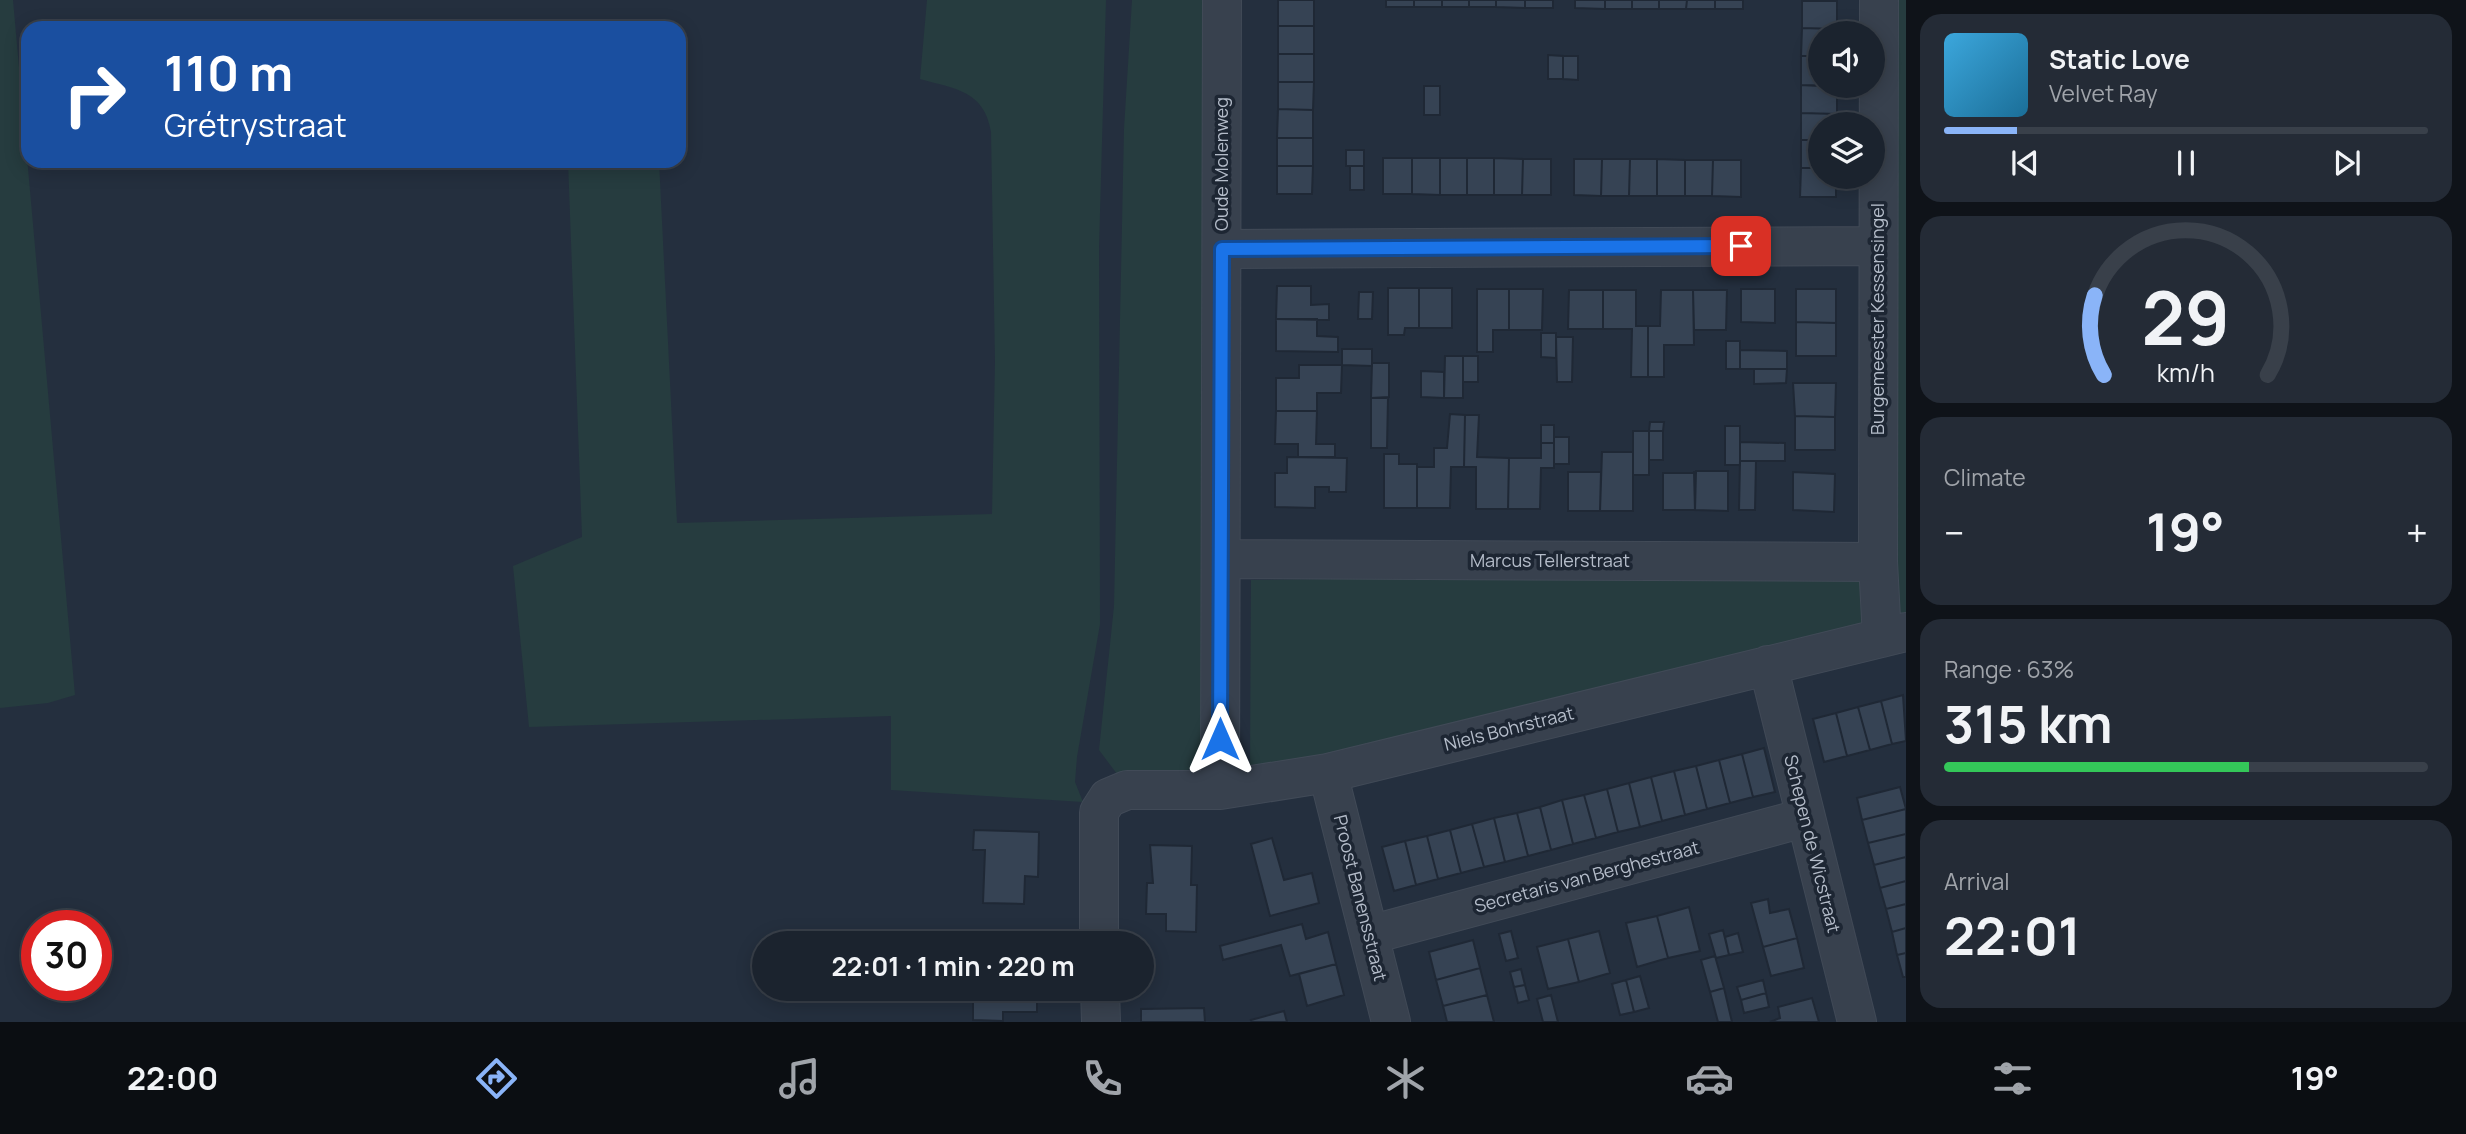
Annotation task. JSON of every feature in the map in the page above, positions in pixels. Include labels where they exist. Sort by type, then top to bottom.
[{"type":"street","name":"Oude Molenweg","points":[[1220,790],[1222,0]]},
{"type":"street","name":"Burgemeester Kessensingel","points":[[1880,0],[1877,246],[1878,562],[1894,635]]},
{"type":"street","points":[[1222,249],[1877,246]]},
{"type":"street","name":"Marcus Tellerstraat","points":[[1222,559],[1878,562]]},
{"type":"street","name":"Niels Bohrstraat","points":[[1099,931],[1098,812],[1108,798],[1139,789],[1220,790],[1328,773],[1894,635]]},
{"type":"street","name":"Schepen de Wicstraat","points":[[1768,665],[1857,1022]]},
{"type":"street","name":"Proost Banensstraat","points":[[1328,773],[1391,1022]]},
{"type":"street","name":"Secretaris van Berghestraat","points":[[1369,936],[1804,818]]},
{"type":"street","points":[[1100,1001],[1101,1022]]},
{"type":"green space","points":[[0,0],[13,0],[21,90],[21,168],[28,168],[75,695],[48,703],[0,708]]},
{"type":"green space","points":[[927,0],[1106,0],[1099,248],[1100,624],[1077,757],[1075,782],[1083,802],[891,790],[891,716],[529,727],[513,566],[582,537],[568,168],[659,168],[677,523],[992,514],[995,361],[991,132],[982,107],[975,99],[956,89],[920,79]]},
{"type":"green space","points":[[1132,0],[1219,0],[1209,754],[1180,776],[1117,774],[1099,750],[1114,606],[1124,129]]},
{"type":"green space","points":[[1894,0],[1906,0],[1906,619],[1892,622]]},
{"type":"green space","points":[[1866,573],[1870,627],[1303,770],[1250,771],[1251,580]]},
{"type":"building","points":[[1278,0],[1314,0],[1314,26],[1278,26]]},
{"type":"building","points":[[1386,0],[1414,0],[1414,7],[1386,7]]},
{"type":"building","points":[[1414,0],[1442,0],[1442,7],[1414,7]]},
{"type":"building","points":[[1442,0],[1469,0],[1469,7],[1442,7]]},
{"type":"building","points":[[1469,0],[1496,0],[1496,7],[1469,7]]},
{"type":"building","points":[[1496,0],[1525,0],[1525,8],[1496,7]]},
{"type":"building","points":[[1525,0],[1553,0],[1553,8],[1525,8]]},
{"type":"building","points":[[1575,0],[1605,0],[1605,9],[1575,8]]},
{"type":"building","points":[[1605,0],[1632,0],[1632,9],[1605,9]]},
{"type":"building","points":[[1632,0],[1659,0],[1659,9],[1632,9]]},
{"type":"building","points":[[1659,0],[1687,0],[1686,9],[1659,9]]},
{"type":"building","points":[[1687,0],[1715,0],[1715,9],[1686,9]]},
{"type":"building","points":[[1715,0],[1743,0],[1743,9],[1715,9]]},
{"type":"building","points":[[1802,1],[1837,1],[1837,21],[1808,21],[1808,28],[1802,28]]},
{"type":"building","points":[[1278,26],[1314,26],[1314,54],[1278,54]]},
{"type":"building","points":[[1802,28],[1808,28],[1808,56],[1801,56]]},
{"type":"building","points":[[1278,54],[1314,54],[1314,82],[1278,82]]},
{"type":"building","points":[[1548,55],[1563,56],[1563,79],[1548,79]]},
{"type":"building","points":[[1563,56],[1578,56],[1578,80],[1563,79]]},
{"type":"building","points":[[1801,56],[1808,56],[1808,85],[1801,85]]},
{"type":"building","points":[[1278,82],[1314,82],[1313,110],[1278,109]]},
{"type":"building","points":[[1801,85],[1808,85],[1808,98],[1837,98],[1837,112],[1801,113]]},
{"type":"building","points":[[1424,86],[1440,86],[1440,115],[1424,115]]},
{"type":"building","points":[[1278,109],[1313,110],[1313,138],[1277,138]]},
{"type":"building","points":[[1801,113],[1808,113],[1808,140],[1801,140]]},
{"type":"building","points":[[1277,138],[1313,138],[1313,166],[1277,166]]},
{"type":"building","points":[[1801,140],[1808,140],[1808,168],[1801,168]]},
{"type":"building","points":[[1346,150],[1364,150],[1364,166],[1346,166]]},
{"type":"building","points":[[1383,158],[1412,158],[1412,194],[1383,194]]},
{"type":"building","points":[[1412,158],[1440,158],[1440,195],[1412,194]]},
{"type":"building","points":[[1440,158],[1467,158],[1467,195],[1440,195]]},
{"type":"building","points":[[1467,158],[1494,158],[1494,195],[1467,195]]},
{"type":"building","points":[[1494,158],[1523,159],[1522,195],[1494,195]]},
{"type":"building","points":[[1523,159],[1551,159],[1551,195],[1522,195]]},
{"type":"building","points":[[1574,159],[1602,159],[1601,196],[1574,195]]},
{"type":"building","points":[[1602,159],[1630,159],[1629,196],[1601,196]]},
{"type":"building","points":[[1630,159],[1657,159],[1657,196],[1629,196]]},
{"type":"building","points":[[1657,159],[1685,160],[1685,196],[1657,196]]},
{"type":"building","points":[[1685,160],[1713,160],[1712,196],[1685,196]]},
{"type":"building","points":[[1713,160],[1741,160],[1741,197],[1712,196]]},
{"type":"building","points":[[1277,166],[1313,166],[1312,194],[1277,194]]},
{"type":"building","points":[[1350,166],[1364,166],[1364,190],[1350,190]]},
{"type":"building","points":[[1801,168],[1808,168],[1808,189],[1836,189],[1836,197],[1800,197]]},
{"type":"building","points":[[1277,286],[1311,286],[1311,305],[1329,304],[1329,320],[1276,319]]},
{"type":"building","points":[[1388,288],[1419,288],[1419,328],[1405,328],[1404,335],[1388,335]]},
{"type":"building","points":[[1419,288],[1452,288],[1452,328],[1419,328]]},
{"type":"building","points":[[1477,289],[1509,289],[1509,330],[1493,330],[1493,352],[1477,352]]},
{"type":"building","points":[[1509,289],[1543,289],[1542,330],[1509,330]]},
{"type":"building","points":[[1741,289],[1775,289],[1775,323],[1741,322]]},
{"type":"building","points":[[1796,289],[1836,289],[1836,323],[1796,322]]},
{"type":"building","points":[[1569,290],[1603,290],[1603,329],[1568,329]]},
{"type":"building","points":[[1603,290],[1636,290],[1636,326],[1648,326],[1648,377],[1631,377],[1632,329],[1603,329]]},
{"type":"building","points":[[1661,290],[1693,290],[1694,345],[1664,345],[1664,377],[1648,377],[1648,326],[1660,326]]},
{"type":"building","points":[[1693,290],[1727,290],[1726,330],[1694,330]]},
{"type":"building","points":[[1359,292],[1373,292],[1372,319],[1358,319]]},
{"type":"building","points":[[1276,319],[1317,319],[1317,336],[1338,337],[1338,352],[1276,351]]},
{"type":"building","points":[[1796,322],[1836,323],[1836,356],[1796,356]]},
{"type":"building","points":[[1541,333],[1556,333],[1556,358],[1541,357]]},
{"type":"building","points":[[1556,337],[1573,337],[1572,382],[1557,382]]},
{"type":"building","points":[[1726,341],[1740,341],[1740,369],[1726,369]]},
{"type":"building","points":[[1342,349],[1372,349],[1372,366],[1342,365]]},
{"type":"building","points":[[1740,350],[1787,351],[1787,369],[1740,369]]},
{"type":"building","points":[[1445,356],[1463,356],[1463,398],[1444,398]]},
{"type":"building","points":[[1463,356],[1478,356],[1478,382],[1463,382]]},
{"type":"building","points":[[1372,363],[1389,363],[1389,397],[1371,398]]},
{"type":"building","points":[[1299,365],[1342,365],[1341,393],[1317,393],[1317,411],[1276,411],[1276,378],[1299,378]]},
{"type":"building","points":[[1754,369],[1787,369],[1786,383],[1754,384]]},
{"type":"building","points":[[1421,371],[1444,372],[1444,398],[1421,397]]},
{"type":"building","points":[[1793,383],[1836,383],[1835,417],[1795,416]]},
{"type":"building","points":[[1371,398],[1388,398],[1387,448],[1371,448]]},
{"type":"building","points":[[1276,411],[1317,411],[1316,444],[1335,444],[1335,457],[1298,457],[1298,444],[1275,444]]},
{"type":"building","points":[[1450,414],[1465,415],[1464,467],[1451,467],[1450,508],[1417,508],[1417,467],[1434,467],[1434,448],[1447,448]]},
{"type":"building","points":[[1465,415],[1479,415],[1477,457],[1509,458],[1508,509],[1476,509],[1476,467],[1464,467]]},
{"type":"building","points":[[1795,416],[1835,417],[1835,450],[1795,450]]},
{"type":"building","points":[[1650,422],[1664,422],[1663,431],[1649,431]]},
{"type":"building","points":[[1541,425],[1554,425],[1554,443],[1541,443]]},
{"type":"building","points":[[1725,426],[1740,426],[1740,465],[1725,465]]},
{"type":"building","points":[[1633,431],[1649,431],[1649,475],[1633,475]]},
{"type":"building","points":[[1649,431],[1663,431],[1663,460],[1649,460]]},
{"type":"building","points":[[1554,437],[1569,437],[1569,464],[1554,464]]},
{"type":"building","points":[[1740,442],[1785,443],[1785,461],[1740,461]]},
{"type":"building","points":[[1541,443],[1554,443],[1554,468],[1541,468],[1540,509],[1508,509],[1509,458],[1541,458]]},
{"type":"building","points":[[1602,452],[1633,452],[1633,511],[1600,511]]},
{"type":"building","points":[[1384,454],[1399,454],[1399,464],[1417,464],[1417,508],[1384,508]]},
{"type":"building","points":[[1287,457],[1347,458],[1346,492],[1329,492],[1329,487],[1315,487],[1315,508],[1275,507],[1275,473],[1287,473]]},
{"type":"building","points":[[1740,461],[1756,461],[1755,510],[1739,510]]},
{"type":"building","points":[[1694,471],[1695,510],[1663,510],[1663,473]]},
{"type":"building","points":[[1696,471],[1728,471],[1728,511],[1695,510]]},
{"type":"building","points":[[1568,472],[1601,472],[1600,511],[1568,511]]},
{"type":"building","points":[[1793,472],[1835,474],[1834,512],[1793,510]]},
{"type":"building","points":[[1903,695],[1906,741],[1892,744],[1881,701]]},
{"type":"building","points":[[1881,701],[1892,744],[1870,750],[1858,707]]},
{"type":"building","points":[[1858,707],[1870,750],[1847,756],[1836,713]]},
{"type":"building","points":[[1836,713],[1847,756],[1824,762],[1813,719]]},
{"type":"building","points":[[1764,748],[1775,792],[1753,797],[1742,754]]},
{"type":"building","points":[[1742,754],[1753,797],[1730,803],[1719,760]]},
{"type":"building","points":[[1719,760],[1730,803],[1707,809],[1696,766]]},
{"type":"building","points":[[1696,766],[1707,809],[1685,815],[1674,771]]},
{"type":"building","points":[[1674,771],[1685,815],[1662,821],[1651,777]]},
{"type":"building","points":[[1651,777],[1662,821],[1640,827],[1629,783]]},
{"type":"building","points":[[1629,783],[1640,827],[1618,832],[1607,789]]},
{"type":"building","points":[[1900,787],[1906,809],[1862,820],[1857,798]]},
{"type":"building","points":[[1607,789],[1618,832],[1596,838],[1584,795]]},
{"type":"building","points":[[1584,795],[1596,838],[1573,844],[1562,800]]},
{"type":"building","points":[[1562,800],[1573,844],[1551,850],[1540,807]]},
{"type":"building","points":[[1540,807],[1551,850],[1528,856],[1517,813]]},
{"type":"building","points":[[1906,809],[1906,834],[1868,843],[1862,820]]},
{"type":"building","points":[[1517,813],[1528,856],[1505,862],[1494,818]]},
{"type":"building","points":[[1494,818],[1505,862],[1484,867],[1472,824]]},
{"type":"building","points":[[1472,824],[1484,867],[1461,873],[1450,830]]},
{"type":"building","points":[[974,830],[1039,832],[1038,877],[1025,876],[1024,904],[983,903],[985,850],[973,850]]},
{"type":"building","points":[[1450,830],[1461,873],[1438,879],[1427,836]]},
{"type":"building","points":[[1906,834],[1906,857],[1874,865],[1868,843]]},
{"type":"building","points":[[1427,836],[1438,879],[1416,885],[1405,841]]},
{"type":"building","points":[[1272,838],[1284,880],[1312,873],[1319,903],[1270,916],[1251,844]]},
{"type":"building","points":[[1405,841],[1416,885],[1394,891],[1382,847]]},
{"type":"building","points":[[1150,845],[1192,846],[1191,885],[1197,885],[1196,932],[1166,931],[1166,914],[1146,914],[1147,883],[1153,883]]},
{"type":"building","points":[[1906,857],[1906,881],[1880,888],[1874,865]]},
{"type":"building","points":[[1906,881],[1906,904],[1886,909],[1880,888]]},
{"type":"building","points":[[1768,899],[1770,913],[1789,909],[1797,938],[1763,947],[1751,903]]},
{"type":"building","points":[[1906,904],[1906,928],[1892,932],[1886,909]]},
{"type":"building","points":[[1689,907],[1700,951],[1668,958],[1657,916]]},
{"type":"building","points":[[1657,916],[1668,958],[1637,967],[1626,923]]},
{"type":"building","points":[[1302,924],[1306,939],[1328,932],[1336,964],[1290,976],[1281,945],[1223,960],[1220,946]]},
{"type":"building","points":[[1906,928],[1906,953],[1897,955],[1892,932]]},
{"type":"building","points":[[1723,930],[1729,955],[1716,958],[1709,934]]},
{"type":"building","points":[[1511,931],[1518,958],[1506,961],[1499,934]]},
{"type":"building","points":[[1599,931],[1610,973],[1579,982],[1568,939]]},
{"type":"building","points":[[1738,933],[1743,952],[1729,955],[1725,937]]},
{"type":"building","points":[[1797,938],[1804,968],[1771,976],[1763,947]]},
{"type":"building","points":[[1568,939],[1579,982],[1548,989],[1537,947]]},
{"type":"building","points":[[1473,940],[1480,968],[1436,980],[1429,952]]},
{"type":"building","points":[[1906,953],[1906,977],[1903,977],[1897,955]]},
{"type":"building","points":[[1715,956],[1724,988],[1710,992],[1701,960]]},
{"type":"building","points":[[1336,964],[1344,995],[1307,1006],[1299,974]]},
{"type":"building","points":[[1480,968],[1487,995],[1443,1006],[1436,980]]},
{"type":"building","points":[[1521,969],[1525,985],[1514,987],[1510,972]]},
{"type":"building","points":[[1640,976],[1649,1008],[1634,1012],[1626,980]]},
{"type":"building","points":[[1626,980],[1634,1012],[1620,1015],[1612,984]]},
{"type":"building","points":[[1763,980],[1766,993],[1741,1000],[1737,987]]},
{"type":"building","points":[[1525,985],[1529,1000],[1518,1003],[1514,987]]},
{"type":"building","points":[[1724,988],[1732,1022],[1718,1022],[1710,992]]},
{"type":"building","points":[[1766,993],[1769,1007],[1744,1013],[1741,1000]]},
{"type":"building","points":[[1487,995],[1494,1022],[1447,1022],[1443,1006]]},
{"type":"building","points":[[1551,995],[1558,1022],[1543,1022],[1537,999]]},
{"type":"building","points":[[1812,998],[1819,1022],[1770,1022],[1780,1018],[1778,1007]]},
{"type":"building","points":[[973,1001],[1037,1001],[1037,1012],[1003,1012],[1003,1021],[973,1020]]},
{"type":"building","points":[[1204,1008],[1205,1022],[1141,1022],[1141,1009]]},
{"type":"building","points":[[1284,1011],[1287,1022],[1251,1020]]},
{"type":"route","points":[[1220,739],[1222,249],[1741,246]]}]
